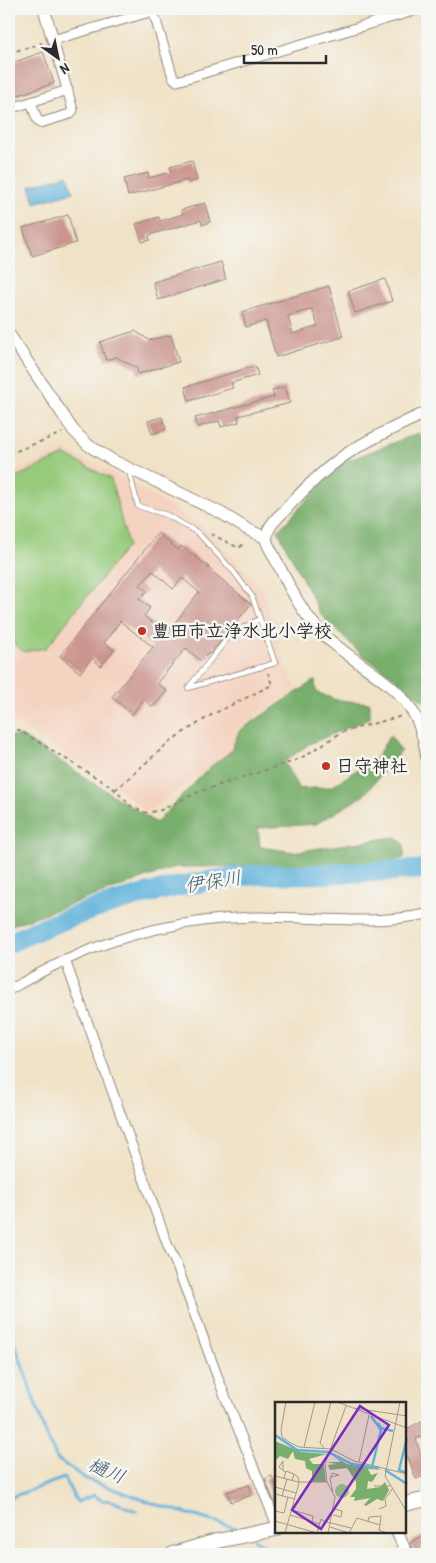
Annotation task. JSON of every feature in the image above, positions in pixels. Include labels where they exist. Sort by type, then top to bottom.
[{"type":"main road","points":[[406,1504],[427,1499]]},
{"type":"main road","points":[[176,1554],[274,1527]]},
{"type":"street","points":[[31,102],[38,122],[43,123],[70,114],[73,108],[50,41],[44,9]]},
{"type":"street","points":[[50,41],[157,10],[173,77],[177,81],[420,9]]},
{"type":"street","points":[[9,109],[68,90]]},
{"type":"street","points":[[9,334],[73,430],[88,445],[128,468],[221,513],[266,538]]},
{"type":"street","points":[[426,416],[369,440],[326,469],[274,521],[268,530],[266,538],[294,596],[309,620],[324,635],[403,699],[414,714],[422,735],[427,764]]},
{"type":"street","points":[[9,990],[65,960],[124,938],[179,925],[211,920],[254,917],[357,921],[427,914]]},
{"type":"street","points":[[65,960],[168,1246],[274,1527]]},
{"type":"street","points":[[397,1533],[407,1554]]},
{"type":"street","points":[[420,1554],[427,1550]]},
{"type":"lane","points":[[128,468],[138,506],[167,515],[198,533],[233,571],[252,596],[275,663],[188,688],[231,634],[260,620]]},
{"type":"path","points":[[9,53],[50,41]]},
{"type":"path","points":[[9,454],[73,430]]},
{"type":"path","points":[[198,533],[211,534],[238,548],[245,542]]},
{"type":"path","points":[[115,790],[173,739],[213,714],[272,685],[266,666]]},
{"type":"path","points":[[9,730],[19,730],[115,790],[133,808],[147,813],[161,810],[204,790],[301,758],[342,732],[402,716]]},
{"type":"shaded area","name":"豊田市立浄水北小学校","points":[[65,451],[113,473],[202,525],[262,589],[289,673],[297,689],[238,729],[231,751],[147,813],[113,784],[18,725],[9,725],[9,472]]},
{"type":"green space","points":[[419,433],[427,444],[427,700],[423,701],[362,655],[321,615],[278,531],[341,463]]},
{"type":"green space","points":[[65,455],[111,479],[128,545],[46,648],[24,652],[9,639],[9,480]]},
{"type":"green space","points":[[315,680],[316,692],[336,700],[370,703],[370,718],[309,744],[284,762],[299,789],[331,787],[377,757],[390,735],[401,751],[363,796],[316,824],[258,828],[260,847],[293,852],[395,837],[404,844],[404,858],[380,863],[176,867],[9,926],[9,737],[21,736],[156,823],[209,768],[231,751],[239,731]]},
{"type":"water","points":[[68,175],[73,192],[35,203],[30,186]]},
{"type":"building","points":[[43,52],[54,83],[13,97],[9,83],[9,64]]},
{"type":"building","points":[[192,161],[197,180],[188,183],[187,180],[128,196],[124,179],[148,173],[149,178],[171,172],[170,167]]},
{"type":"building","points":[[205,203],[210,222],[202,225],[201,220],[149,235],[150,240],[142,242],[136,224],[159,217],[160,221],[183,214],[181,210]]},
{"type":"building","points":[[68,215],[76,243],[32,256],[23,228]]},
{"type":"building","points":[[221,262],[226,279],[158,300],[153,282]]},
{"type":"building","points":[[385,279],[392,301],[355,313],[348,291]]},
{"type":"building","points":[[329,286],[343,337],[276,357],[266,321],[246,327],[242,312]],"holes":[[[312,309],[318,326],[293,334],[288,316]]]},
{"type":"building","points":[[135,331],[149,340],[171,335],[179,362],[138,374],[137,368],[116,357],[106,360],[100,342]]},
{"type":"building","points":[[255,366],[258,375],[231,383],[233,388],[189,401],[185,387]]},
{"type":"building","points":[[285,387],[290,403],[238,416],[239,422],[221,427],[219,421],[198,427],[195,418],[274,397],[272,390]]},
{"type":"building","points":[[162,417],[166,429],[152,434],[148,421]]},
{"type":"building","points":[[158,533],[178,550],[181,546],[209,567],[251,604],[210,654],[201,661],[186,648],[157,683],[167,691],[153,707],[144,699],[132,714],[112,697],[153,647],[120,621],[104,643],[114,650],[101,666],[92,658],[80,673],[60,656]],"holes":[[[153,571],[173,589],[182,578],[199,592],[166,634],[144,616],[150,608],[139,599],[147,591],[140,585]]]},
{"type":"building","points":[[427,1418],[427,1434],[416,1439],[427,1475],[416,1479],[408,1457],[406,1458],[406,1429]]},
{"type":"building","points":[[272,1476],[275,1484],[275,1504],[265,1479]]},
{"type":"building","points":[[249,1485],[252,1495],[231,1502],[227,1492]]},
{"type":"building","points":[[427,1533],[427,1544],[414,1552],[410,1543]]},
{"type":"waterway","name":"伊保川","points":[[9,943],[93,909],[122,900],[211,880],[260,875],[331,874],[427,869]]},
{"type":"waterway","name":"樋川","points":[[9,1326],[46,1435],[57,1459],[86,1479],[158,1505],[242,1531]]},
{"type":"waterway","points":[[9,1498],[64,1478],[77,1502],[94,1495],[101,1500],[112,1501],[136,1511]]},
{"type":"waterway","name":"樋川","points":[[254,1539],[278,1554]]},
{"type":"place","name":"豊田市立浄水北小学校","points":[[142,631]]},
{"type":"place","name":"日守神社","points":[[326,766]]}]
